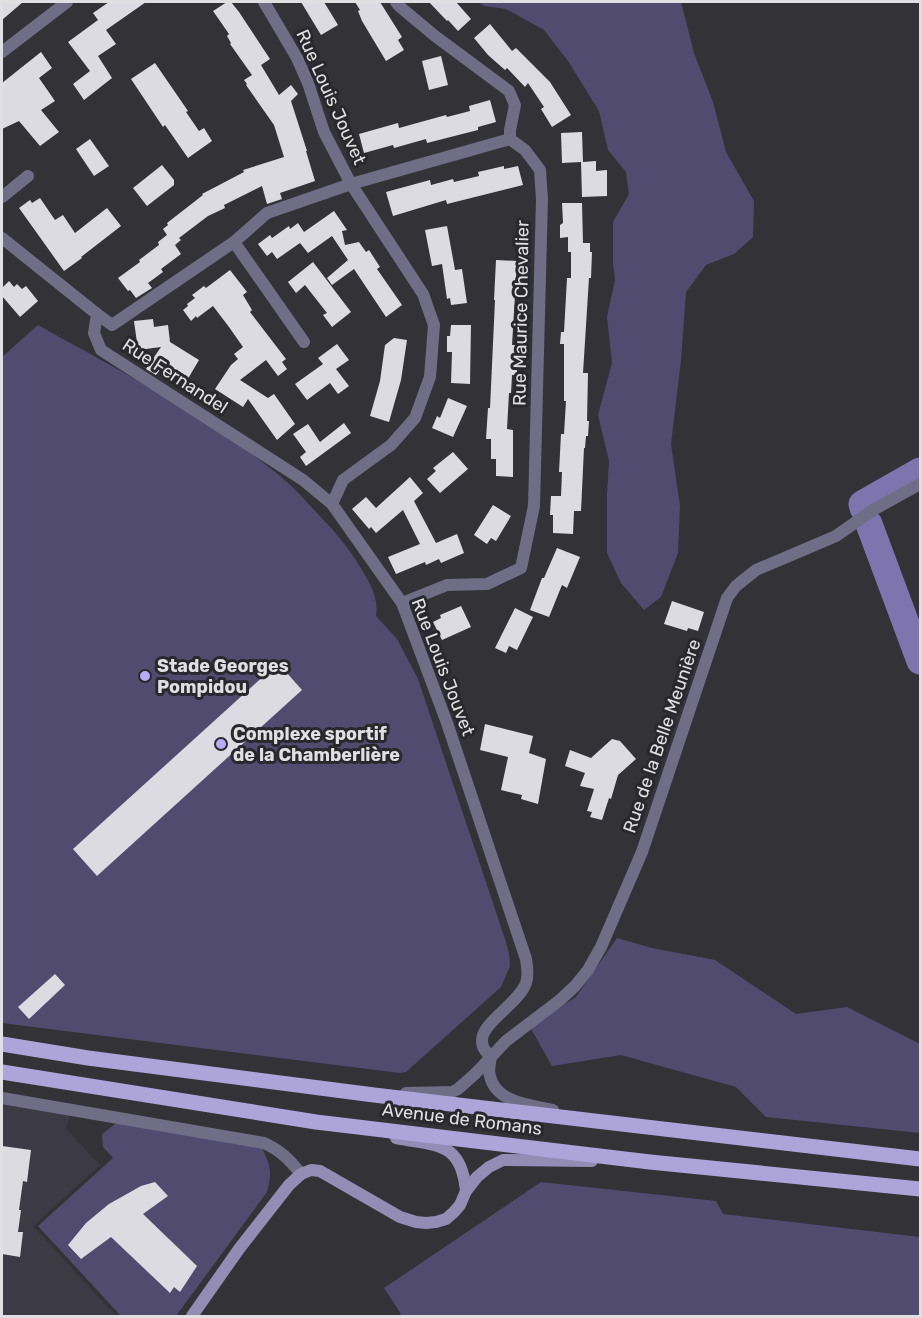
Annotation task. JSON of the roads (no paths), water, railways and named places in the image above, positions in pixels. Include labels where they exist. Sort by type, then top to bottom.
[{"type":"main road","name":"Avenue de Romans","points":[[2,1044],[88,1058],[374,1095],[921,1159]]},
{"type":"main road","name":"Avenue de Romans","points":[[2,1072],[316,1122],[650,1162],[921,1189]]},
{"type":"street","points":[[2,52],[67,2]]},
{"type":"street","name":"Rue Louis Jouvet","points":[[264,2],[297,58],[324,132],[351,184],[423,294],[434,325],[430,377],[415,418],[391,445],[343,480],[332,504],[402,603],[447,723],[526,959],[528,972],[526,984],[487,1028],[483,1036],[481,1043],[490,1057]]},
{"type":"street","points":[[2,238],[112,325],[234,242],[267,213],[351,184],[510,139],[515,105],[510,91],[435,36],[396,2]]},
{"type":"street","name":"Rue Maurice Chevalier","points":[[402,603],[447,585],[487,584],[521,568],[534,506],[542,199],[540,170],[525,150],[510,139]]},
{"type":"street","points":[[2,197],[28,176]]},
{"type":"street","points":[[234,242],[304,342]]},
{"type":"street","name":"Rue Fernandel","points":[[97,314],[93,333],[101,350],[303,480],[332,504]]},
{"type":"street","name":"Rue de la Belle Meunière","points":[[374,1095],[452,1092],[464,1084],[506,1041],[575,986],[588,970],[601,947],[642,852],[727,598],[736,586],[756,570],[836,536],[873,510],[921,484]]},
{"type":"street","points":[[490,1057],[489,1076],[493,1084],[504,1096],[514,1101],[636,1127]]},
{"type":"street","points":[[2,1098],[264,1143],[275,1147],[301,1174]]},
{"type":"street","points":[[316,1122],[441,1147],[453,1153],[460,1164],[465,1175],[466,1191]]},
{"type":"street","points":[[192,1317],[289,1185],[301,1174],[311,1170],[320,1171],[400,1216],[416,1222],[436,1222],[446,1219],[454,1212],[477,1177],[489,1167],[503,1160],[650,1162]]},
{"type":"waterway","points":[[863,508],[862,504],[920,471]]},
{"type":"waterway","points":[[869,524],[920,661]]},
{"type":"place","name":"Stade Georges Pompidou","points":[[145,676]]},
{"type":"place","name":"Complexe sportif de la Chamberlière","points":[[221,744]]}]
